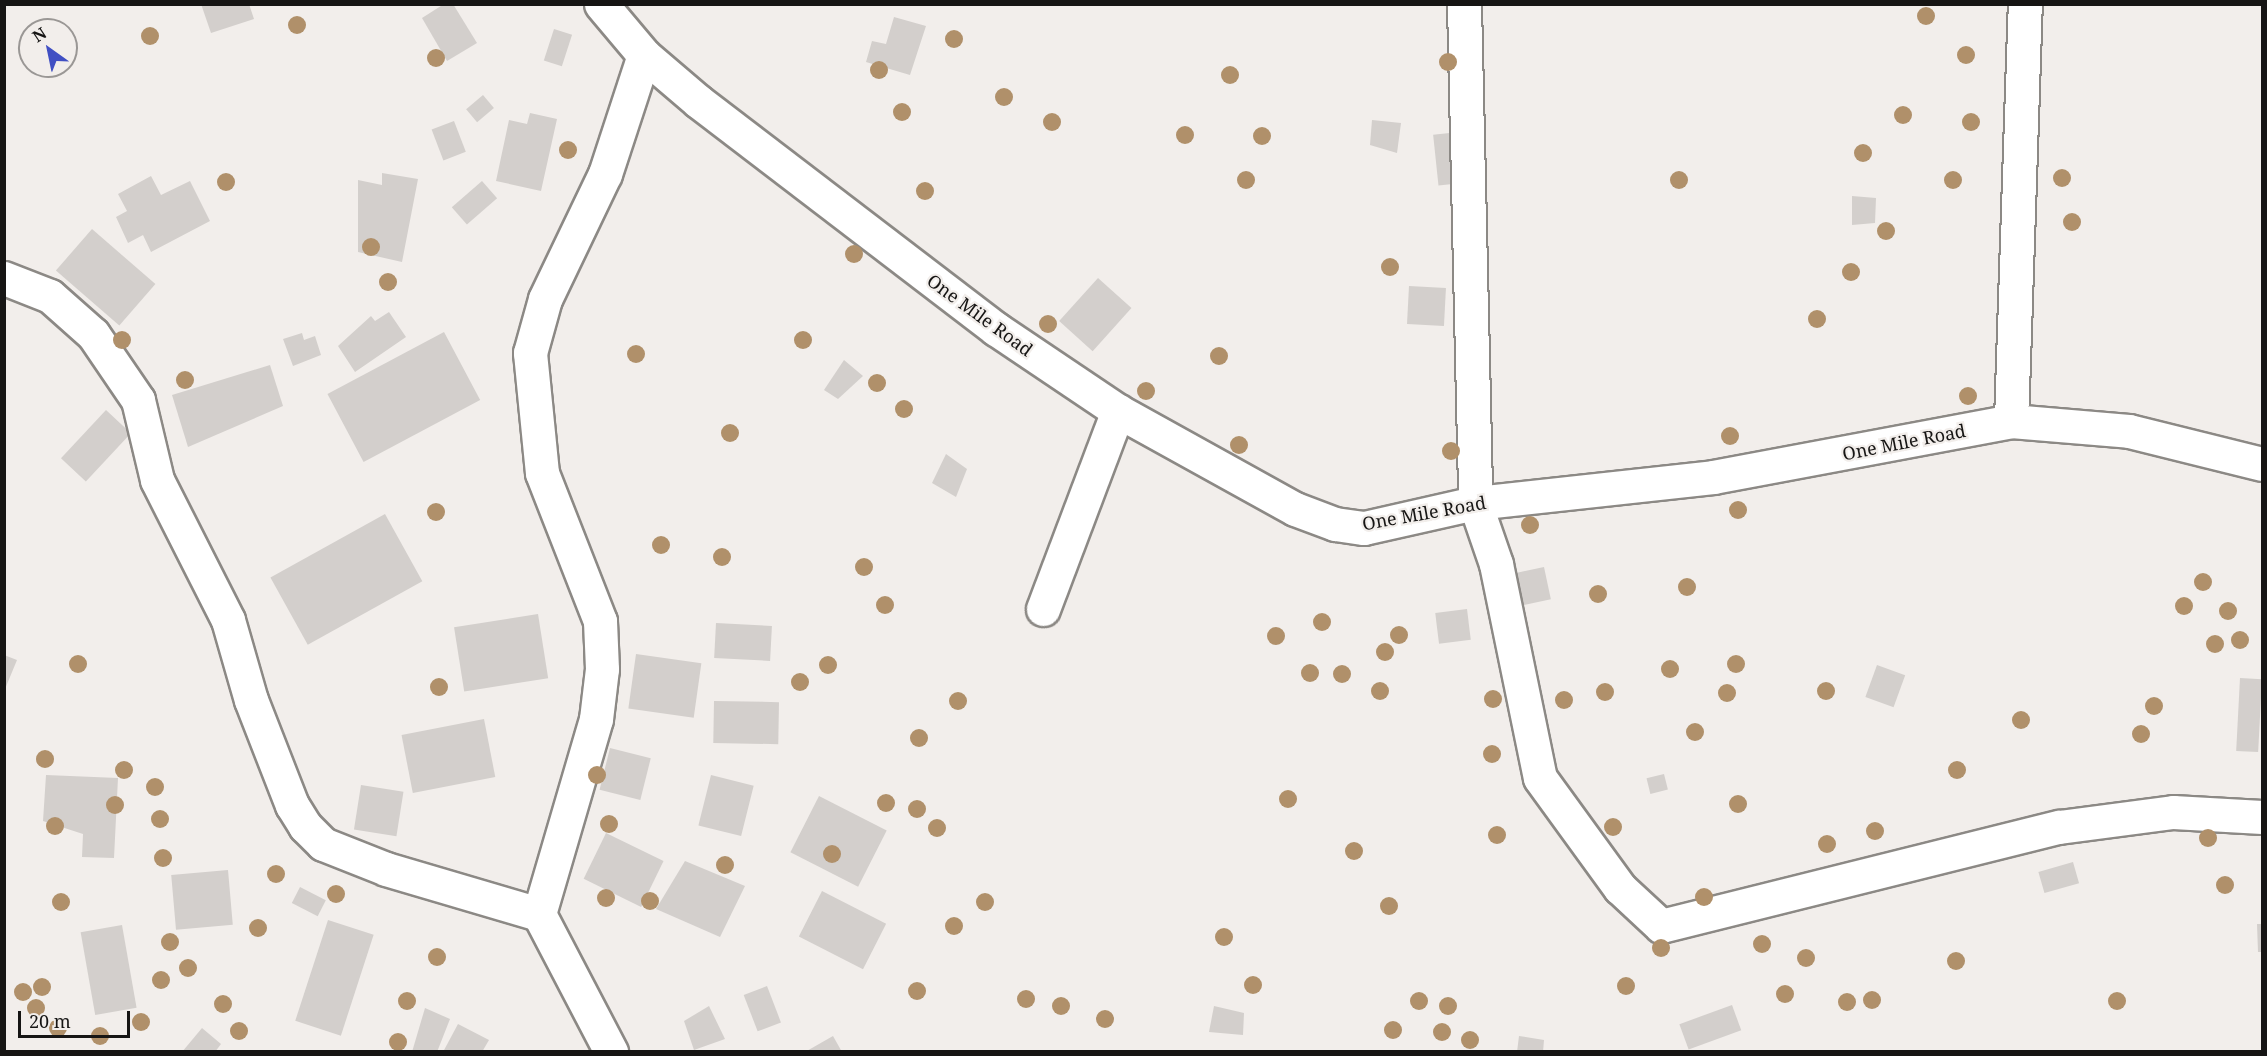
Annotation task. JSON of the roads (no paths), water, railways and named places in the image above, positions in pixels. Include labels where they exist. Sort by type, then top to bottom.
[{"type":"street","name":"One Mile Road","points":[[601,4],[644,55],[996,329],[1118,411],[1295,509],[1335,524],[1364,528],[1475,503],[1713,477],[2011,421],[2129,431],[2262,464]]},
{"type":"street","points":[[1464,4],[1475,503],[1496,564],[1540,778],[1620,888],[1661,926],[2059,827],[2174,812],[2262,817]]},
{"type":"street","points":[[2011,421],[2025,4]]},
{"type":"street","points":[[611,1052],[539,914],[596,719],[602,669],[600,621],[542,473],[530,353],[545,299],[605,174],[644,55]]},
{"type":"street","points":[[4,278],[50,296],[93,334],[138,400],[157,480],[228,620],[251,700],[305,826],[323,844],[386,869],[539,914]]},
{"type":"street","points":[[1043,609],[1118,411]]}]
